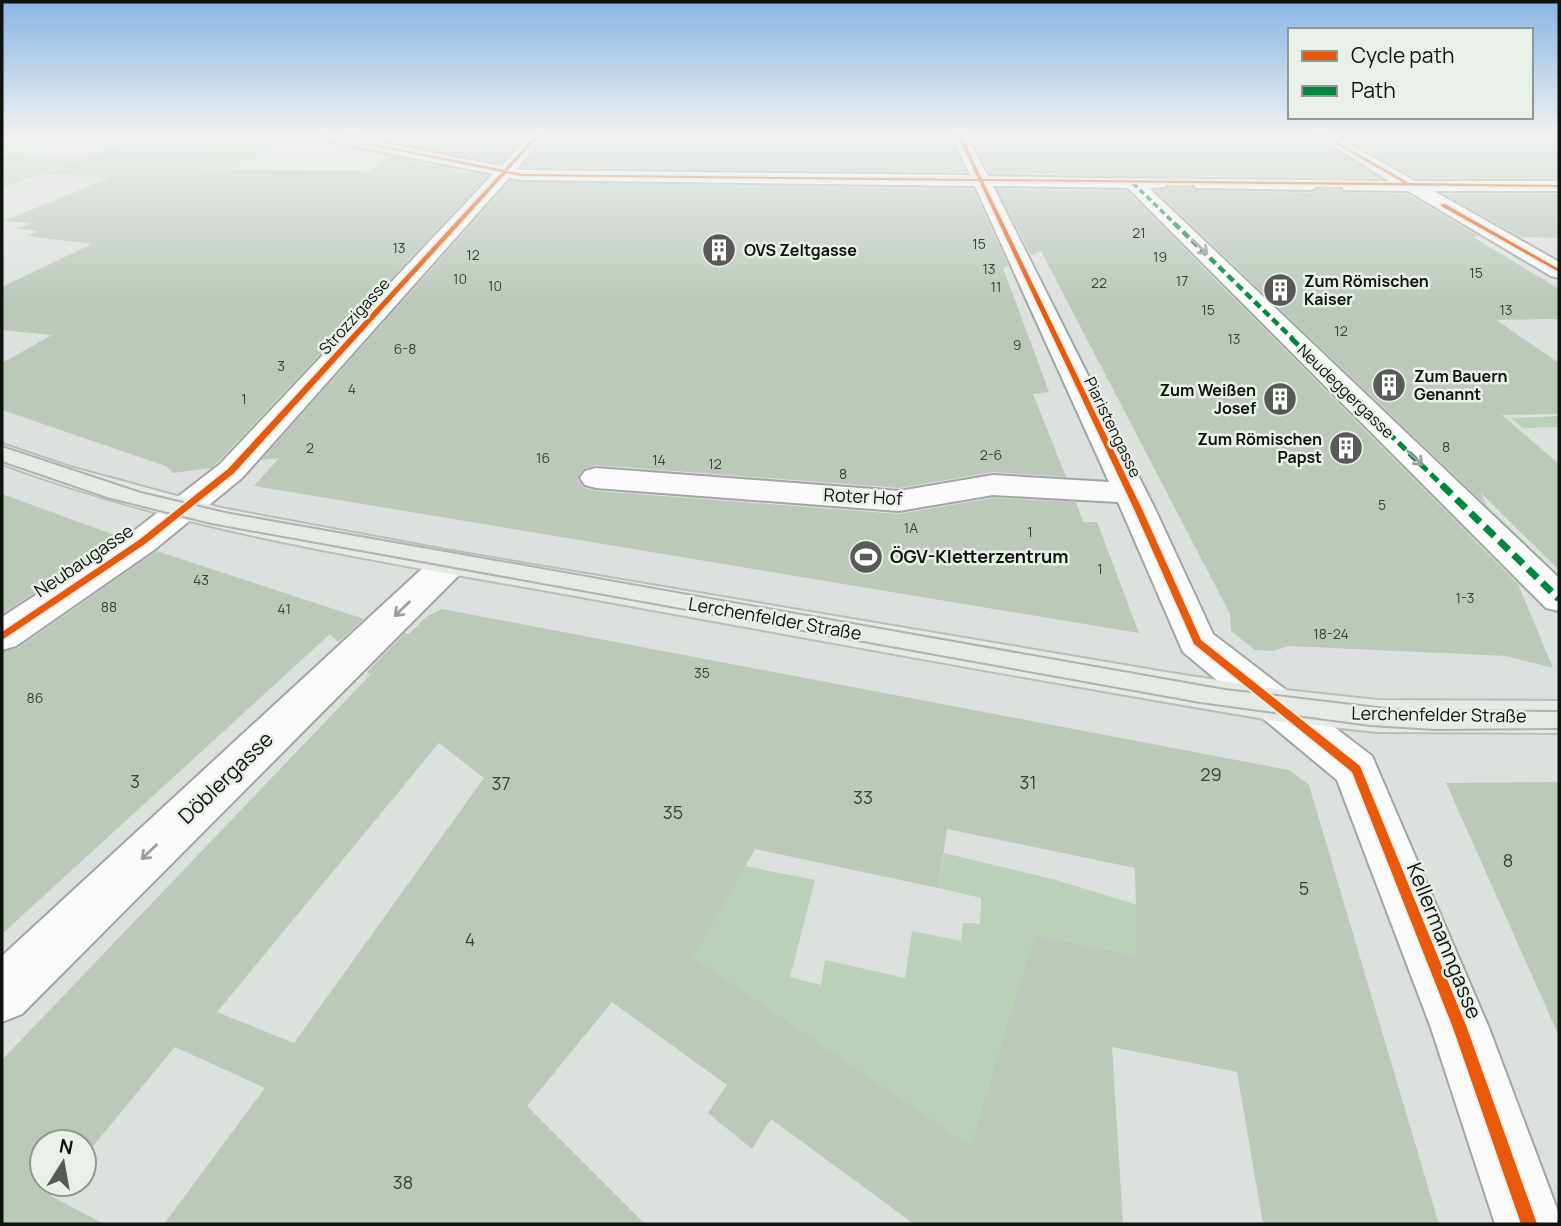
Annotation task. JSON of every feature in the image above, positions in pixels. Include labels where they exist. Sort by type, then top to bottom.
[{"type":"main road","name":"Lerchenfelder Straße","points":[[2,453],[59,474],[231,521],[451,562],[1276,705],[1377,716],[1559,717]]},
{"type":"street","name":"Strozzigasse","points":[[182,509],[231,471],[486,191]]},
{"type":"street","name":"Piaristengasse","points":[[985,191],[1197,642],[1276,705]]},
{"type":"street","name":"Neudeggergasse","points":[[1154,191],[1559,599]]},
{"type":"street","points":[[1420,191],[1559,271]]},
{"type":"street","name":"Roter Hof","points":[[596,478],[899,501],[993,485],[1129,493]]},
{"type":"street","name":"Neubaugasse","points":[[2,636],[142,542],[182,509]]},
{"type":"street","name":"Döblergasse","points":[[2,994],[451,562]]},
{"type":"street","name":"Kellermanngasse","points":[[1276,705],[1356,769],[1460,1028],[1529,1224]]},
{"type":"green space","points":[[1559,416],[1559,427],[1523,428],[1511,418]]},
{"type":"green space","points":[[944,853],[1056,880],[1235,935],[1241,975],[1035,935],[987,1157],[694,957],[745,866],[815,880],[790,977],[821,985],[825,960],[905,978],[912,931],[961,941],[963,923],[980,924],[981,898],[938,888]]},
{"type":"building","points":[[76,191],[474,191],[218,462],[211,468],[173,473],[166,466],[2,410],[2,363],[52,335],[2,330],[2,287],[92,244],[26,236],[39,231],[17,229],[32,223],[4,221]]},
{"type":"building","points":[[501,191],[974,191],[1008,265],[1003,268],[1049,392],[1033,394],[1066,477],[993,472],[899,488],[596,465],[583,469],[578,480],[584,488],[596,491],[899,514],[993,498],[1076,502],[1083,522],[1097,522],[1139,633],[254,486],[279,458],[261,460]]},
{"type":"building","points":[[998,191],[1127,191],[1518,584],[1553,668],[1506,656],[1289,646],[1273,651],[1255,650],[1231,631],[1230,614],[1041,251],[1031,255]]},
{"type":"building","points":[[1156,191],[1407,194],[1480,237],[1473,237],[1559,289],[1559,319],[1496,320],[1559,363],[1559,414],[1502,415],[1559,464],[1559,570],[1481,493],[1486,505]]},
{"type":"building","points":[[1444,194],[1559,194],[1559,238],[1521,237]]},
{"type":"building","points":[[2,494],[120,537],[2,614]]},
{"type":"building","points":[[157,551],[364,619],[338,642],[330,634],[2,934],[2,652],[18,648]]},
{"type":"building","points":[[442,609],[1289,770],[1309,785],[1439,1224],[1263,1224],[1237,1072],[1112,1047],[1123,1224],[914,1224],[771,1119],[752,1149],[708,1113],[727,1085],[612,1002],[527,1106],[645,1224],[164,1224],[265,1088],[175,1047],[98,1140],[98,1128],[28,1128],[28,1198],[55,1198],[104,1224],[2,1224],[2,1060],[370,675],[367,672],[405,633],[409,634],[427,616]],"holes":[[[439,743],[484,778],[294,1043],[217,1012]],[[947,829],[1135,868],[1137,955],[1035,935],[971,1146],[694,957],[755,849],[938,888]]]},
{"type":"building","points":[[1559,782],[1559,1036],[1446,783]]},
{"type":"tram line","points":[[2,446],[141,492],[225,512],[1225,689],[1403,710],[1559,711]]},
{"type":"tram line","points":[[2,462],[107,498],[211,524],[1200,703],[1370,726],[1435,730],[1559,729]]},
{"type":"marked path","points":[[1141,191],[1559,599]]},
{"type":"cycle path","points":[[2,636],[142,542],[231,471],[487,191]]},
{"type":"cycle path","points":[[986,191],[1138,509],[1197,642],[1356,769],[1460,1028],[1529,1224]]},
{"type":"cycle path","points":[[1443,205],[1559,271]]},
{"type":"place","name":"OVS Zeltgasse","points":[[719,250]]},
{"type":"place","name":"Zum Römischen Kaiser","points":[[1280,290]]},
{"type":"place","name":"Zum Bauern Genannt","points":[[1389,385]]},
{"type":"place","name":"Zum Weißen Josef","points":[[1280,399]]},
{"type":"place","name":"Zum Römischen Papst","points":[[1346,448]]},
{"type":"place","name":"ÖGV-Kletterzentrum","points":[[866,557]]}]
